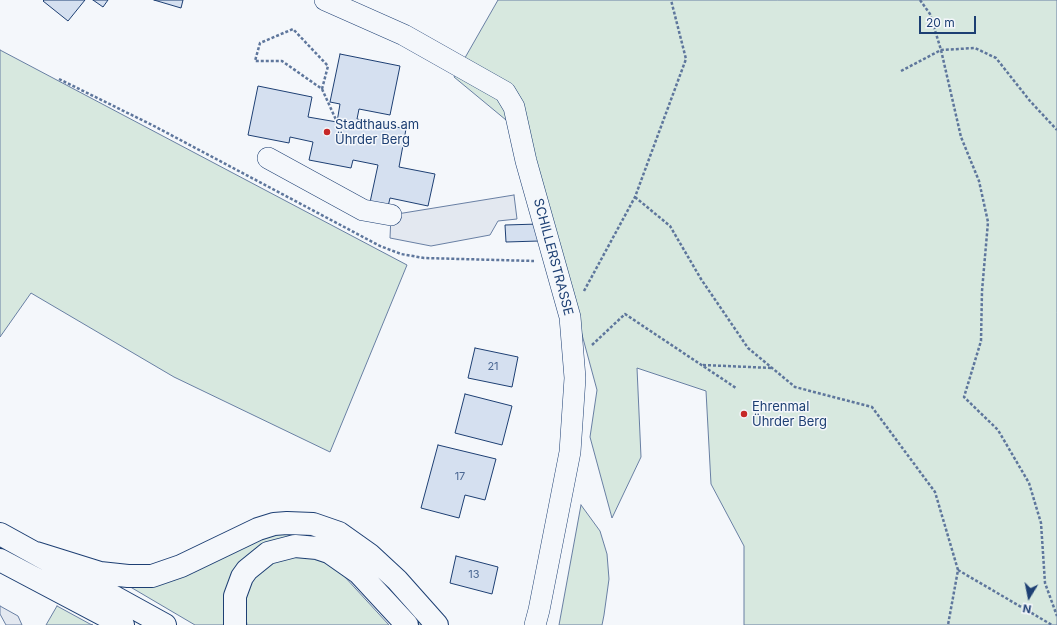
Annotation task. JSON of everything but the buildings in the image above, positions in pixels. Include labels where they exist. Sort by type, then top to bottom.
[{"type":"highway","points":[[36,553],[100,573],[128,576],[152,576],[181,566],[258,529],[280,524],[302,522],[313,524],[339,533],[370,555],[397,580],[437,625]]},
{"type":"highway","points":[[6,537],[165,625]]},
{"type":"highway","points":[[235,625],[235,596],[246,570],[268,554],[295,546],[317,548],[328,552],[359,573],[407,625]]},
{"type":"highway","points":[[0,560],[39,579],[123,625]]},
{"type":"street","name":"SCHILLERSTRASSE","points":[[325,0],[404,35],[505,92],[514,107],[526,161],[570,317],[575,378],[570,452],[540,610],[535,625]]},
{"type":"street","points":[[268,158],[363,210],[391,215]]},
{"type":"path","points":[[570,317],[635,198],[686,59],[671,0]]},
{"type":"path","points":[[920,0],[930,14],[941,50],[961,137],[979,181],[988,222],[982,291],[981,341],[964,397],[998,430],[1029,483],[1041,523],[1045,583],[1057,616]]},
{"type":"path","points":[[322,89],[328,66],[293,29],[260,44],[255,61],[282,61],[322,89],[336,122]]},
{"type":"path","points":[[900,71],[941,50],[975,48],[996,58],[1030,101],[1057,130]]},
{"type":"path","points":[[635,198],[670,226],[701,279],[748,348],[795,387],[872,407],[935,492],[958,570],[948,625]]},
{"type":"path","points":[[590,346],[625,314],[736,388]]},
{"type":"path","points":[[702,365],[772,368]]},
{"type":"path","points":[[958,570],[1052,625]]},
{"type":"shaded area","points":[[498,0],[1057,0],[1057,625],[744,625],[744,546],[711,484],[706,391],[637,368],[641,457],[612,518],[590,437],[597,390],[529,139],[454,77]]},
{"type":"shaded area","points":[[0,50],[407,265],[330,452],[174,377],[31,293],[0,337]]},
{"type":"shaded area","points":[[514,195],[517,219],[498,221],[490,235],[431,246],[390,238],[391,215]]},
{"type":"shaded area","points":[[581,505],[600,531],[607,554],[609,579],[604,615],[602,625],[559,625]]},
{"type":"shaded area","points":[[303,531],[353,550],[425,625],[417,625],[303,538],[225,600],[225,625],[195,625],[127,585],[267,536]]},
{"type":"shaded area","points":[[289,555],[319,559],[331,565],[344,576],[389,625],[247,625],[244,604],[248,585],[261,568]]},
{"type":"shaded area","points":[[0,606],[18,616],[22,625],[6,625],[0,614]]},
{"type":"shaded area","points":[[57,606],[90,624],[93,625],[46,625]]},
{"type":"place","name":"Stadthaus am Ührder Berg","points":[[327,132]]},
{"type":"place","name":"Ehrenmal Ührder Berg","points":[[744,414]]}]
